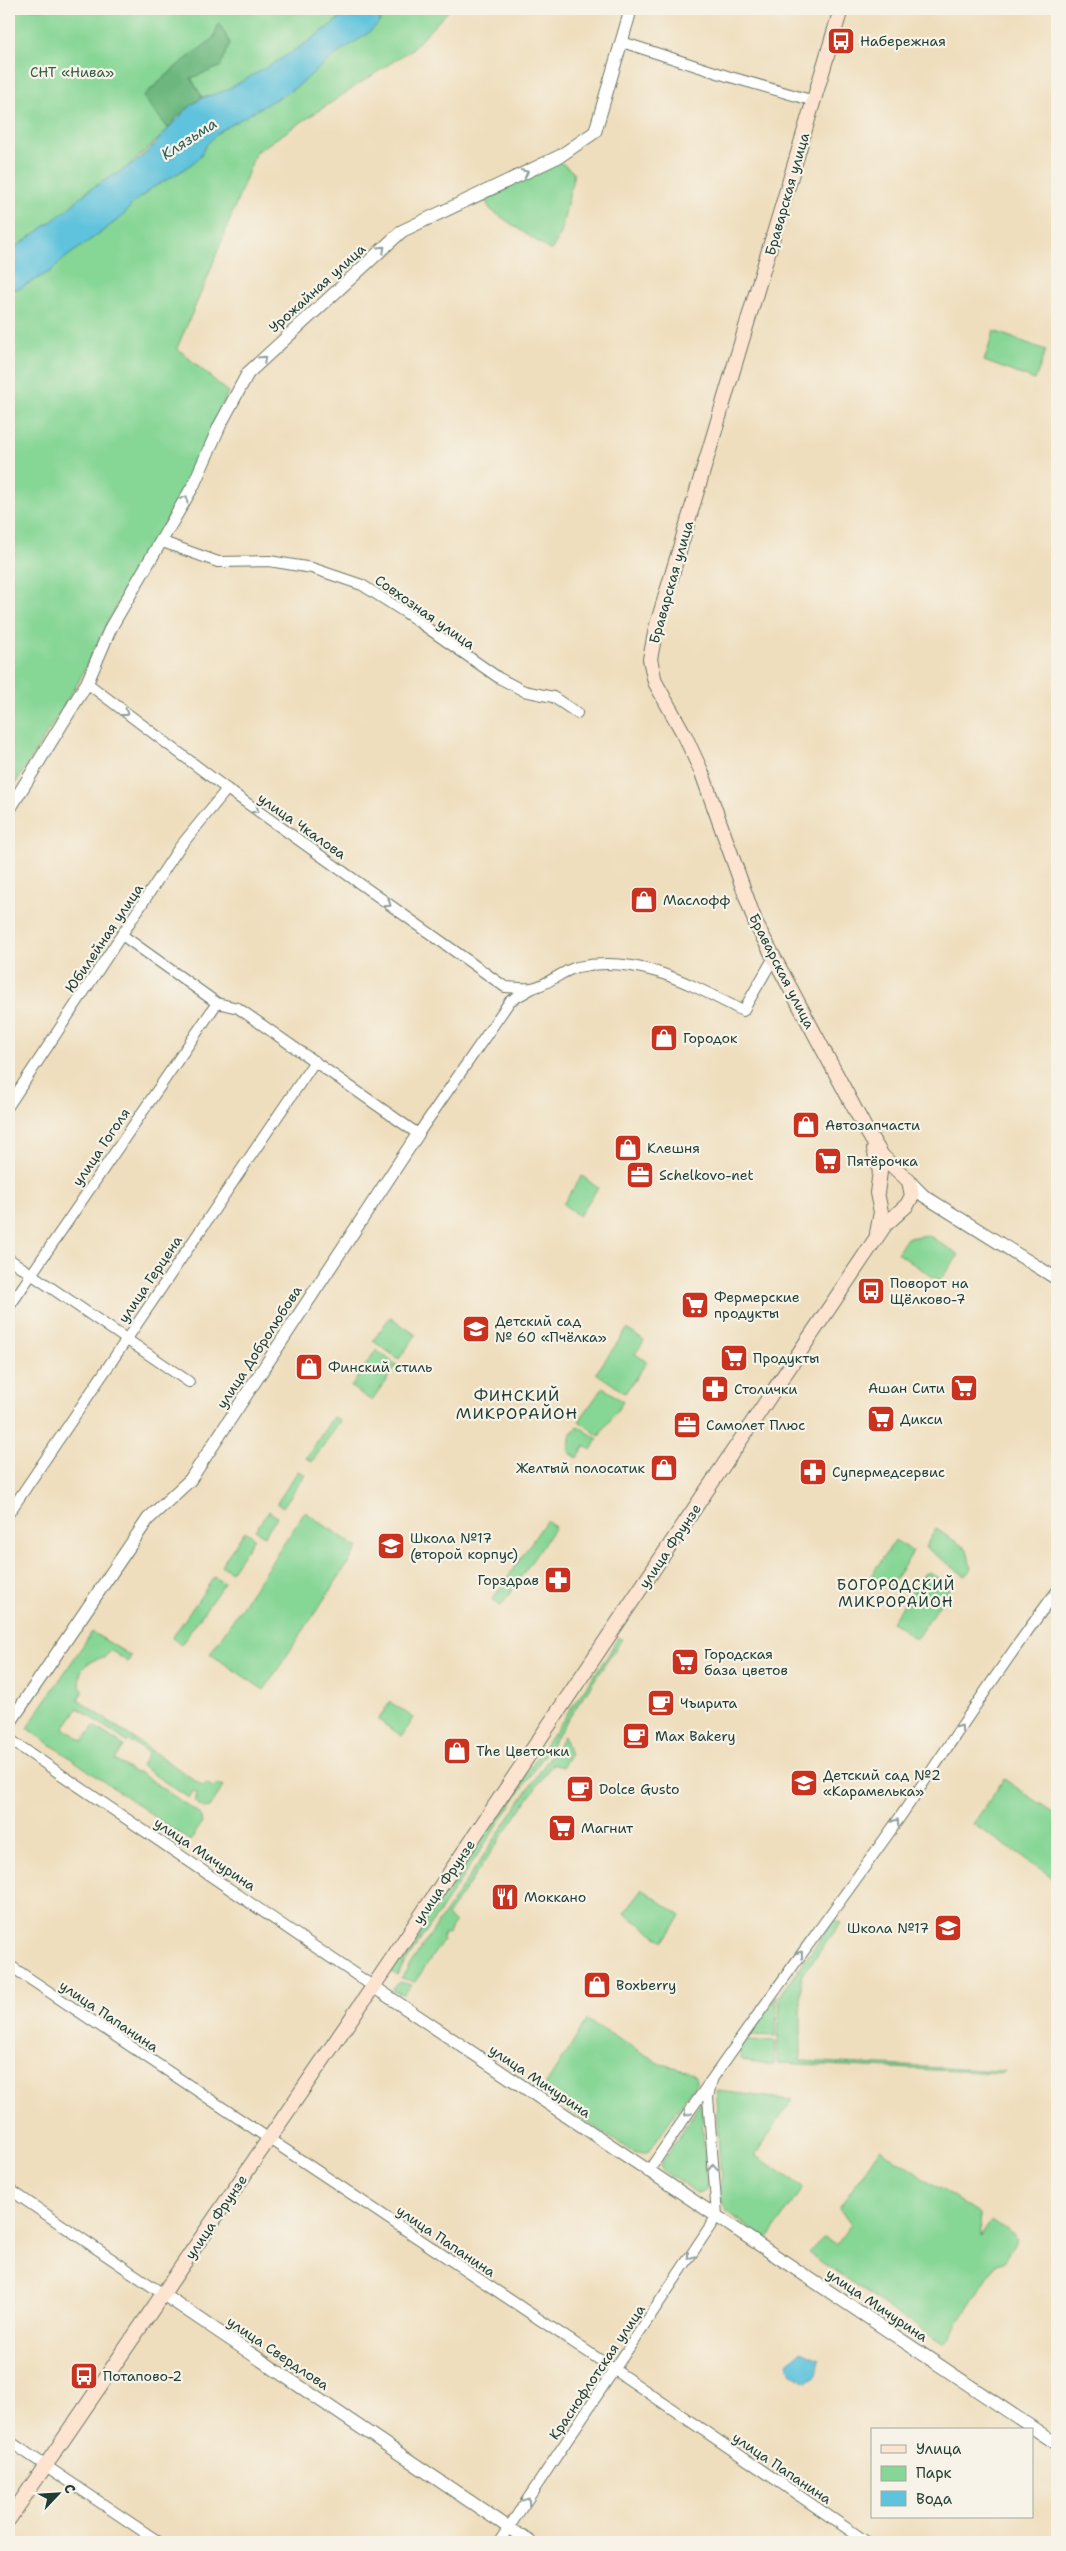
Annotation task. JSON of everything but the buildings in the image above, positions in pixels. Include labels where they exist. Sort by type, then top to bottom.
[{"type":"main road","name":"Браварская улица","points":[[841,9],[656,628],[650,659],[655,682],[685,736],[702,773],[756,924],[866,1128]]},
{"type":"main road","points":[[866,1128],[882,1156],[905,1178],[912,1191],[905,1206],[894,1210],[881,1203]]},
{"type":"main road","points":[[866,1128],[879,1163],[877,1193],[881,1203],[880,1221],[874,1242]]},
{"type":"main road","points":[[879,1184],[891,1175],[905,1178]]},
{"type":"main road","name":"улица Фрунзе","points":[[9,2519],[374,1987],[885,1225],[905,1206]]},
{"type":"street","name":"Урожайная улица","points":[[9,810],[89,678],[111,627],[192,486],[220,426],[248,373],[402,231],[560,156],[595,132],[631,9]]},
{"type":"street","points":[[622,42],[727,76],[814,101]]},
{"type":"street","name":"Совхозная улица","points":[[160,541],[218,562],[269,561],[295,565],[312,568],[362,585],[406,613],[499,678],[524,691],[553,697],[577,713]]},
{"type":"street","name":"улица Чкалова","points":[[89,678],[227,789],[505,987],[533,988]]},
{"type":"street","name":"Юбилейная улица","points":[[9,1105],[179,848],[227,789]]},
{"type":"street","points":[[122,935],[217,1003],[238,1008],[418,1134]]},
{"type":"street","name":"улица Добролюбова","points":[[9,1724],[148,1520],[190,1480],[418,1134],[510,1001],[574,968],[601,962],[637,967],[677,976],[744,1011],[773,958]]},
{"type":"street","name":"улица Гоголя","points":[[9,1307],[217,1003]]},
{"type":"street","name":"улица Герцена","points":[[9,1513],[315,1061]]},
{"type":"street","points":[[905,1178],[934,1202],[1057,1279]]},
{"type":"street","points":[[905,1206],[922,1200],[934,1202]]},
{"type":"street","points":[[9,1259],[189,1382]]},
{"type":"street","points":[[648,2172],[714,2072],[891,1830],[987,1689],[1057,1591]]},
{"type":"street","name":"улица Мичурина","points":[[9,1739],[648,2172],[717,2216],[1033,2428]]},
{"type":"street","name":"улица Папанина","points":[[9,1965],[268,2140],[615,2370],[867,2542]]},
{"type":"street","points":[[714,2072],[708,2098],[717,2216]]},
{"type":"street","name":"улица Свердлова","points":[[9,2189],[530,2542]]},
{"type":"street","name":"Краснофлотская улица","points":[[499,2542],[717,2216]]},
{"type":"street","name":"улица Мичурина","points":[[1034,2429],[1057,2444]]},
{"type":"street","points":[[9,2441],[159,2542]]},
{"type":"green space","name":"СНТ «Нива»","points":[[9,9],[351,9],[301,47],[257,75],[217,94],[202,97],[191,78],[219,67],[230,43],[219,23],[213,39],[177,66],[143,96],[168,128],[166,132],[124,170],[87,191],[65,212],[9,252]]},
{"type":"green space","points":[[388,9],[450,9],[412,49],[256,152],[207,279],[177,348],[228,392],[189,481],[109,619],[78,683],[9,794],[9,290],[20,288],[51,271],[65,258],[122,217],[133,203],[152,188],[198,159],[207,144],[220,131],[298,86],[332,57],[367,34],[378,24]]},
{"type":"green space","points":[[219,23],[230,43],[220,67],[191,78],[202,97],[177,117],[168,128],[143,97],[177,66],[213,39]]},
{"type":"green space","points":[[558,160],[574,173],[561,233],[551,251],[491,210],[484,199]]},
{"type":"green space","points":[[994,331],[1046,350],[1035,380],[984,361]]},
{"type":"green space","points":[[582,1176],[598,1188],[579,1216],[563,1204]]},
{"type":"green space","points":[[928,1235],[959,1255],[939,1281],[897,1253],[907,1238]]},
{"type":"green space","points":[[390,1317],[416,1335],[399,1359],[373,1341]]},
{"type":"green space","points":[[627,1329],[644,1341],[635,1354],[647,1362],[625,1393],[596,1373]]},
{"type":"green space","points":[[376,1350],[397,1365],[372,1401],[351,1387]]},
{"type":"green space","points":[[603,1387],[623,1402],[599,1436],[579,1421]]},
{"type":"green space","points":[[333,1417],[340,1421],[312,1462],[306,1458]]},
{"type":"green space","points":[[578,1426],[598,1439],[591,1450],[585,1446],[577,1458],[569,1452],[570,1437]]},
{"type":"green space","points":[[298,1471],[305,1475],[283,1507],[277,1503]]},
{"type":"green space","points":[[269,1511],[277,1517],[264,1536],[255,1530]]},
{"type":"green space","points":[[305,1512],[358,1548],[264,1690],[210,1654]]},
{"type":"green space","points":[[546,1521],[555,1527],[501,1606],[492,1600]]},
{"type":"green space","points":[[936,1529],[967,1549],[971,1569],[965,1576],[925,1547]]},
{"type":"green space","points":[[245,1531],[254,1538],[231,1572],[221,1565]]},
{"type":"green space","points":[[895,1540],[913,1552],[889,1589],[870,1577]]},
{"type":"green space","points":[[929,1572],[948,1585],[949,1590],[916,1639],[892,1622],[924,1574]]},
{"type":"green space","points":[[214,1577],[224,1583],[181,1645],[172,1638]]},
{"type":"green space","points":[[92,1632],[131,1656],[128,1662],[110,1650],[104,1658],[92,1661],[87,1665],[81,1674],[80,1685],[83,1691],[78,1700],[203,1786],[206,1783],[213,1787],[216,1784],[223,1787],[210,1807],[204,1808],[195,1802],[197,1793],[193,1791],[189,1798],[141,1766],[148,1753],[129,1740],[127,1742],[78,1708],[64,1728],[83,1741],[94,1726],[124,1746],[115,1760],[135,1773],[137,1771],[200,1814],[202,1823],[190,1841],[27,1728]]},
{"type":"green space","points":[[618,1637],[622,1639],[397,1975],[389,1971],[608,1655]]},
{"type":"green space","points":[[390,1702],[414,1718],[402,1736],[378,1720]]},
{"type":"green space","points":[[564,1736],[570,1755],[562,1767],[552,1764],[447,1916],[455,1923],[448,1934],[445,1933],[442,1938],[443,1940],[415,1982],[401,1978]]},
{"type":"green space","points":[[1004,1779],[1057,1815],[1057,1880],[973,1824]]},
{"type":"green space","points":[[642,1889],[681,1916],[664,1941],[624,1913]]},
{"type":"green space","points":[[834,1919],[841,1923],[801,1976],[801,2061],[1004,2071],[1002,2073],[777,2063],[780,1996]]},
{"type":"green space","points":[[399,1982],[412,1985],[404,1994],[392,1991]]},
{"type":"green space","points":[[777,1995],[776,2036],[749,2035]]},
{"type":"green space","points":[[587,2020],[661,2064],[687,2070],[696,2076],[696,2083],[649,2151],[636,2153],[631,2151],[541,2092]]},
{"type":"green space","points":[[746,2040],[776,2041],[774,2065],[742,2060],[739,2050]]},
{"type":"green space","points":[[718,2091],[792,2100],[755,2155],[803,2187],[769,2237],[765,2239],[728,2213],[722,2203],[716,2098]]},
{"type":"green space","points":[[701,2102],[707,2186],[706,2190],[698,2194],[663,2171],[660,2166]]},
{"type":"green space","points":[[880,2149],[980,2215],[981,2236],[992,2220],[1015,2236],[1017,2240],[1004,2262],[996,2264],[944,2345],[808,2253],[823,2238],[837,2244],[851,2225],[839,2208]]},
{"type":"water","name":"Клязьма","points":[[351,9],[388,9],[378,24],[367,34],[332,57],[298,86],[220,131],[207,144],[198,159],[152,188],[133,203],[122,217],[65,258],[51,271],[20,288],[9,290],[9,252],[64,212],[87,192],[121,171],[149,150],[191,105],[200,99],[228,89],[276,62],[322,32]]},
{"type":"water","points":[[801,2351],[820,2359],[817,2375],[807,2382],[793,2374],[788,2367],[788,2363]]},
{"type":"place","name":"Набережная","points":[[841,41]]},
{"type":"place","name":"Маслофф","points":[[644,900]]},
{"type":"place","name":"Городок","points":[[664,1038]]},
{"type":"place","name":"Автозапчасти","points":[[806,1125]]},
{"type":"place","name":"Клешня","points":[[628,1148]]},
{"type":"place","name":"Пятёрочка","points":[[828,1161]]},
{"type":"place","name":"Schelkovo-net","points":[[640,1175]]},
{"type":"place","name":"Поворот на Щёлково-7","points":[[871,1291]]},
{"type":"place","name":"Фермерские продукты","points":[[695,1305]]},
{"type":"place","name":"Детский сад № 60 «Пчёлка»","points":[[476,1329]]},
{"type":"place","name":"Продукты","points":[[734,1358]]},
{"type":"place","name":"Финский стиль","points":[[309,1367]]},
{"type":"place","name":"Ашан Сити","points":[[964,1388]]},
{"type":"place","name":"Столички","points":[[715,1389]]},
{"type":"place","name":"Дикси","points":[[881,1419]]},
{"type":"place","name":"Самолет Плюс","points":[[687,1425]]},
{"type":"place","name":"Желтый полосатик","points":[[664,1468]]},
{"type":"place","name":"Супермедсервис","points":[[813,1472]]},
{"type":"place","name":"Школа №17 (второй корпус)","points":[[391,1546]]},
{"type":"place","name":"Горздрав","points":[[558,1580]]},
{"type":"place","name":"Городская база цветов","points":[[685,1662]]},
{"type":"place","name":"Чъирита","points":[[661,1703]]},
{"type":"place","name":"Max Bakery","points":[[636,1736]]},
{"type":"place","name":"The Цветочки","points":[[457,1751]]},
{"type":"place","name":"Детский сад №2 «Карамелька»","points":[[804,1783]]},
{"type":"place","name":"Dolce Gusto","points":[[580,1789]]},
{"type":"place","name":"Магнит","points":[[562,1828]]},
{"type":"place","name":"Моккано","points":[[505,1897]]},
{"type":"place","name":"Школа №17","points":[[948,1928]]},
{"type":"place","name":"Boxberry","points":[[597,1985]]},
{"type":"place","name":"Потапово-2","points":[[84,2376]]},
{"type":"district","name":"ФИНСКИЙ МИКРОРАЙОН","points":[[517,1404]]},
{"type":"district","name":"БОГОРОДСКИЙ МИКРОРАЙОН","points":[[896,1594]]}]
